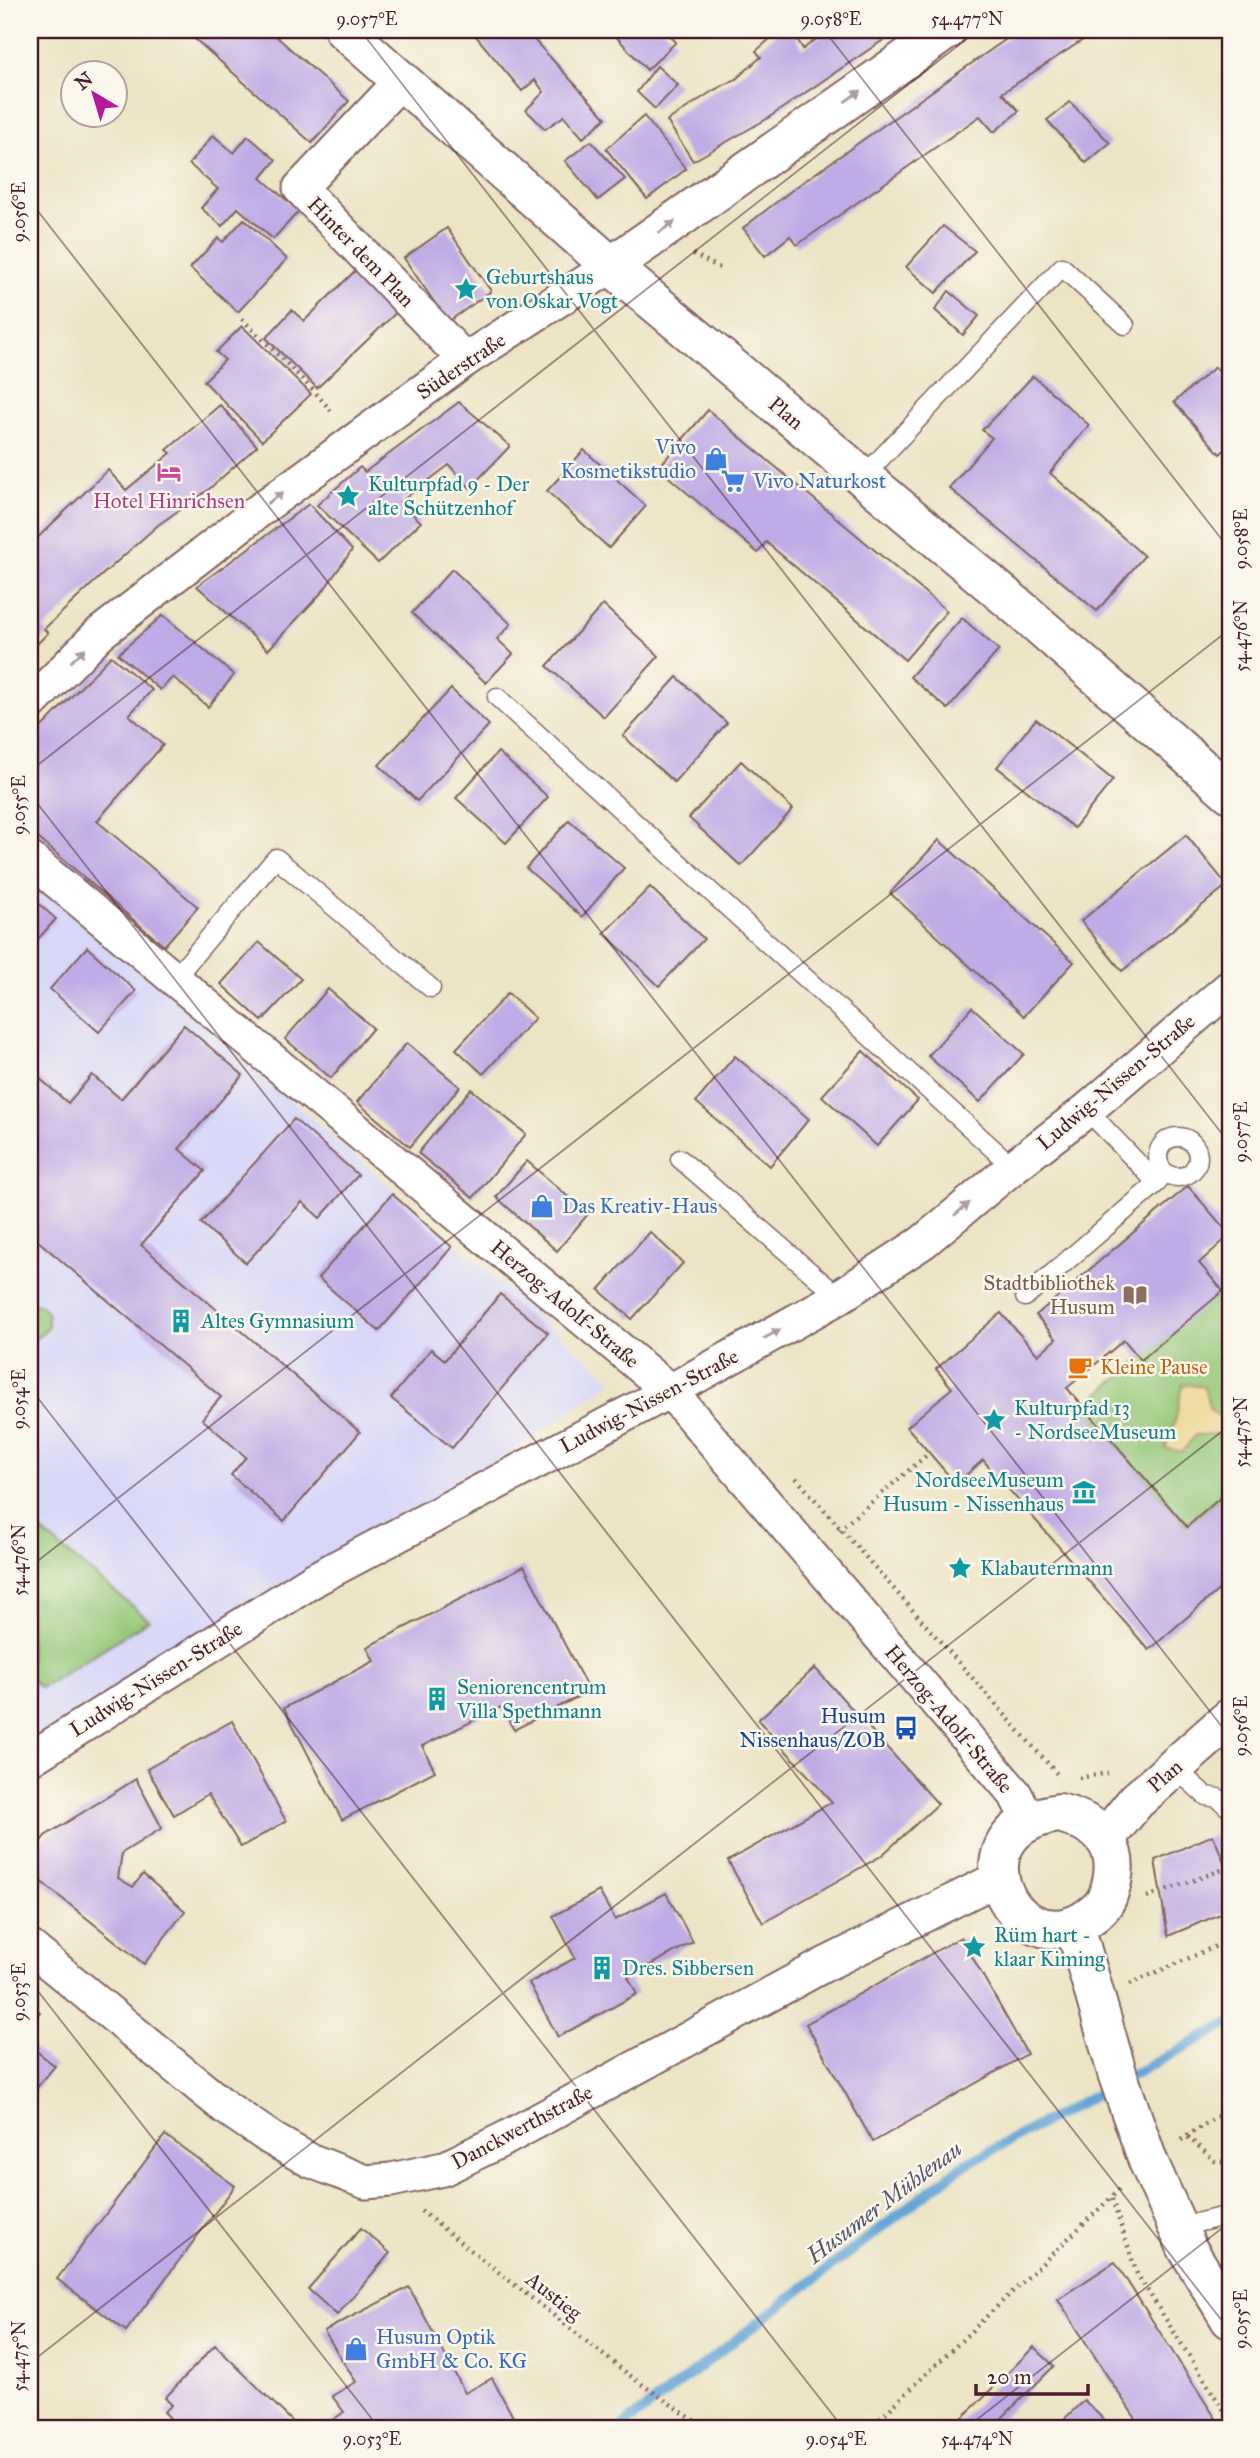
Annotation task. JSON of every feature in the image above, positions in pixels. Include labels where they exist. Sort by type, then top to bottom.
[{"type":"main road","name":"Plan","points":[[344,30],[611,266],[1024,612],[1230,793]]},
{"type":"main road","name":"Süderstraße","points":[[611,266],[947,30]]},
{"type":"main road","name":"Plan","points":[[1105,1839],[1136,1801],[1230,1718]]},
{"type":"main road","points":[[1059,1813],[1081,1819],[1105,1839],[1115,1859],[1113,1881],[1106,1900],[1093,1916],[1075,1926],[1058,1929],[1038,1926],[1014,1910],[1005,1898],[999,1878],[999,1864],[1005,1845],[1013,1833],[1028,1820],[1059,1813]]},
{"type":"main road","points":[[1075,1926],[1118,2076],[1145,2152],[1187,2248],[1230,2319]]},
{"type":"street","name":"Hinter dem Plan","points":[[401,81],[300,188],[465,360]]},
{"type":"street","name":"Süderstraße","points":[[30,704],[99,634],[265,506],[465,360],[611,266]]},
{"type":"street","name":"Herzog-Adolf-Straße","points":[[30,859],[670,1391],[1015,1794],[1028,1820]]},
{"type":"street","name":"Ludwig-Nissen-Straße","points":[[30,1759],[315,1579],[670,1391],[839,1297],[923,1242],[1087,1110],[1230,987]]},
{"type":"street","name":"Danckwerthstraße","points":[[30,1948],[225,2107],[309,2160],[366,2182],[391,2180],[443,2169],[506,2138],[824,1965],[999,1878]]},
{"type":"lane","points":[[863,477],[1062,267],[1125,325]]},
{"type":"lane","points":[[497,697],[1013,1167]]},
{"type":"lane","points":[[174,978],[276,858],[431,988]]},
{"type":"lane","points":[[1025,1297],[1160,1178],[1087,1110]]},
{"type":"lane","points":[[680,1159],[839,1297]]},
{"type":"lane","points":[[1175,1768],[1206,1796],[1228,1807]]},
{"type":"lane","points":[[1179,2227],[1230,2215]]},
{"type":"path","points":[[242,319],[314,391],[355,440]]},
{"type":"path","points":[[809,1555],[929,1453]]},
{"type":"path","points":[[796,1478],[1060,1777]]},
{"type":"path","points":[[1161,1894],[1230,1867]]},
{"type":"path","points":[[1098,2002],[1230,1940]]},
{"type":"path","points":[[1230,2108],[1188,2137],[1215,2161],[1230,2163]]},
{"type":"path","points":[[870,2428],[1112,2199],[1145,2152]]},
{"type":"path","name":"Austieg","points":[[391,2180],[417,2208],[633,2378],[705,2428]]},
{"type":"path","points":[[1112,2199],[1137,2274],[1230,2420]]},
{"type":"shaded area","points":[[30,873],[613,1381],[441,1501],[30,1750]]},
{"type":"green space","points":[[1230,1284],[1230,1489],[1187,1527],[1083,1407]]},
{"type":"green space","points":[[30,1303],[43,1306],[48,1315],[48,1327],[30,1344]]},
{"type":"green space","points":[[30,1522],[149,1620],[41,1688],[30,1679]]},
{"type":"sand","points":[[1183,1384],[1204,1387],[1210,1410],[1230,1424],[1230,1434],[1195,1435],[1182,1452],[1165,1448],[1175,1421]]},
{"type":"building","points":[[185,30],[269,30],[349,101],[312,143]]},
{"type":"building","points":[[480,30],[525,30],[606,118],[583,138],[564,116],[545,129],[526,110],[544,92],[535,80],[522,91],[475,35]]},
{"type":"building","points":[[610,30],[664,30],[676,42],[647,70]]},
{"type":"building","points":[[780,30],[792,30],[803,49],[829,30],[898,30],[765,120],[693,161],[667,121],[736,79],[761,57],[756,51]]},
{"type":"building","points":[[1019,30],[1098,30],[1002,93],[1019,111],[994,132],[980,116],[797,245],[790,236],[765,256],[743,228],[796,187]]},
{"type":"building","points":[[657,66],[678,85],[655,109],[637,92]]},
{"type":"building","points":[[1070,102],[1110,143],[1086,163],[1047,120]]},
{"type":"building","points":[[644,116],[686,169],[647,199],[606,149]]},
{"type":"building","points":[[213,135],[234,153],[248,136],[276,160],[261,178],[299,211],[273,239],[238,208],[222,226],[201,208],[218,189],[189,164]]},
{"type":"building","points":[[591,141],[625,179],[598,200],[565,161]]},
{"type":"building","points":[[244,219],[287,259],[238,312],[190,268],[218,238],[223,242]]},
{"type":"building","points":[[943,226],[975,251],[936,293],[906,267]]},
{"type":"building","points":[[447,228],[491,291],[448,322],[404,258]]},
{"type":"building","points":[[359,267],[402,307],[317,388],[266,338],[292,310],[304,321]]},
{"type":"building","points":[[949,291],[979,316],[963,335],[935,310]]},
{"type":"building","points":[[242,326],[311,394],[262,441],[204,381],[225,360],[216,352]]},
{"type":"building","points":[[1215,367],[1230,384],[1230,445],[1220,454],[1174,402]]},
{"type":"building","points":[[1033,376],[1089,425],[1050,473],[1144,556],[1097,611],[949,488],[992,438],[982,430]]},
{"type":"building","points":[[459,402],[510,446],[470,488],[449,465],[400,502],[421,522],[378,563],[317,505],[360,467],[365,472]]},
{"type":"building","points":[[220,405],[257,446],[208,490],[158,525],[102,575],[44,629],[48,633],[30,651],[30,545],[108,470],[126,490],[171,453],[167,450]]},
{"type":"building","points":[[708,410],[947,611],[905,660],[766,542],[758,553],[658,468]]},
{"type":"building","points":[[584,450],[646,506],[609,548],[547,491]]},
{"type":"building","points":[[309,504],[352,550],[323,591],[268,650],[197,586]]},
{"type":"building","points":[[452,569],[511,624],[497,639],[513,654],[486,683],[412,613]]},
{"type":"building","points":[[603,605],[659,656],[604,717],[547,666]]},
{"type":"building","points":[[163,615],[234,675],[208,707],[173,677],[160,690],[118,654]]},
{"type":"building","points":[[962,618],[999,650],[948,709],[910,677]]},
{"type":"building","points":[[111,656],[152,690],[129,715],[163,745],[97,821],[198,907],[164,946],[30,831],[30,739]]},
{"type":"building","points":[[677,677],[727,723],[674,782],[623,736]]},
{"type":"building","points":[[451,689],[489,725],[417,801],[379,765]]},
{"type":"building","points":[[1036,719],[1113,780],[1074,828],[997,767]]},
{"type":"building","points":[[498,752],[548,797],[506,843],[456,798]]},
{"type":"building","points":[[741,761],[793,809],[741,866],[689,818]]},
{"type":"building","points":[[569,820],[624,868],[582,917],[526,868]]},
{"type":"building","points":[[1186,835],[1227,885],[1122,971],[1081,921]]},
{"type":"building","points":[[939,840],[1074,962],[1024,1016],[890,893]]},
{"type":"building","points":[[650,887],[704,939],[659,986],[604,933]]},
{"type":"building","points":[[30,896],[56,919],[37,940],[30,934]]},
{"type":"building","points":[[259,942],[301,979],[262,1021],[221,984]]},
{"type":"building","points":[[87,947],[136,991],[99,1032],[50,989]]},
{"type":"building","points":[[328,989],[373,1028],[331,1078],[285,1039]]},
{"type":"building","points":[[508,993],[535,1018],[483,1074],[456,1049]]},
{"type":"building","points":[[972,1007],[1024,1054],[980,1102],[928,1056]]},
{"type":"building","name":"Altes Gymnasium","points":[[184,1025],[243,1075],[179,1149],[205,1171],[141,1245],[360,1432],[284,1521],[231,1475],[246,1457],[202,1419],[221,1397],[30,1234],[30,1070],[68,1103],[92,1075],[121,1099]]},
{"type":"building","points":[[407,1043],[460,1087],[410,1147],[357,1102]]},
{"type":"building","points":[[863,1051],[918,1100],[877,1146],[822,1096]]},
{"type":"building","points":[[735,1056],[809,1119],[770,1166],[696,1102]]},
{"type":"building","points":[[471,1089],[526,1134],[473,1198],[418,1153]]},
{"type":"building","points":[[294,1119],[358,1175],[320,1218],[302,1202],[246,1263],[201,1223]]},
{"type":"building","name":"Das Kreativ-Haus","points":[[527,1161],[588,1214],[557,1251],[496,1197]]},
{"type":"building","points":[[1188,1186],[1230,1235],[1199,1263],[1223,1291],[1141,1360],[1124,1340],[1067,1388],[1187,1527],[1230,1489],[1230,1580],[1149,1650],[983,1460],[956,1484],[907,1427],[952,1388],[936,1369],[1001,1313],[1038,1355],[1056,1339],[1036,1315]]},
{"type":"building","points":[[392,1194],[452,1247],[379,1331],[318,1278]]},
{"type":"building","points":[[650,1232],[683,1263],[632,1319],[599,1290]]},
{"type":"building","points":[[500,1294],[548,1333],[452,1448],[391,1398],[431,1349],[445,1360]]},
{"type":"building","name":"Seniorencentrum Villa Spethmann","points":[[524,1566],[589,1691],[514,1730],[501,1707],[422,1746],[435,1771],[342,1820],[284,1708],[374,1661],[367,1647]]},
{"type":"building","points":[[815,1668],[938,1804],[881,1856],[763,1923],[728,1861],[832,1802],[758,1720]]},
{"type":"building","points":[[232,1721],[286,1821],[241,1847],[208,1794],[174,1815],[147,1769]]},
{"type":"building","points":[[136,1779],[162,1828],[122,1853],[118,1878],[133,1887],[143,1874],[185,1911],[144,1964],[34,1876],[30,1855],[45,1836]]},
{"type":"building","points":[[1213,1835],[1230,1876],[1230,1910],[1168,1936],[1155,1860]]},
{"type":"building","name":"Dres. Sibbersen","points":[[599,1891],[615,1920],[666,1893],[693,1942],[628,1977],[637,1994],[558,2037],[529,1983],[575,1958],[553,1916]]},
{"type":"building","points":[[961,1937],[1027,2054],[873,2142],[806,2024]]},
{"type":"building","points":[[30,2003],[40,2012],[30,2023]]},
{"type":"building","points":[[30,2046],[55,2066],[30,2096]]},
{"type":"building","points":[[165,2135],[235,2186],[126,2331],[57,2279]]},
{"type":"building","points":[[361,2228],[390,2253],[337,2315],[308,2289]]},
{"type":"building","points":[[1115,2262],[1222,2428],[1142,2428],[1104,2371],[1058,2299]]},
{"type":"building","points":[[409,2287],[465,2393],[492,2378],[519,2428],[321,2428],[344,2412],[332,2396],[356,2382],[324,2331]]},
{"type":"building","points":[[215,2345],[299,2428],[180,2428],[164,2412],[172,2405],[165,2398]]},
{"type":"building","points":[[1034,2347],[1054,2366],[992,2428],[952,2428]]},
{"type":"building","points":[[1084,2400],[1105,2421],[1098,2428],[1055,2428]]},
{"type":"waterway","name":"Husumer Mühlenau","points":[[621,2428],[962,2166],[1230,2023]]},
{"type":"place","name":"Geburtshaus von Oskar Vogt","points":[[466,289]]},
{"type":"place","name":"Vivo Kosmetikstudio","points":[[716,459]]},
{"type":"place","name":"Hotel Hinrichsen","points":[[169,472]]},
{"type":"place","name":"Vivo Naturkost","points":[[733,481]]},
{"type":"place","name":"Kulturpfad 9 - Der alte Schützenhof","points":[[348,496]]},
{"type":"place","name":"Das Kreativ-Haus","points":[[542,1206]]},
{"type":"place","name":"Stadtbibliothek Husum","points":[[1135,1295]]},
{"type":"place","name":"Altes Gymnasium","points":[[181,1321]]},
{"type":"place","name":"Kleine Pause","points":[[1080,1367]]},
{"type":"place","name":"Kulturpfad 13 - NordseeMuseum","points":[[994,1420]]},
{"type":"place","name":"NordseeMuseum Husum - Nissenhaus","points":[[1084,1492]]},
{"type":"place","name":"Klabautermann","points":[[960,1568]]},
{"type":"place","name":"Seniorencentrum Villa Spethmann","points":[[437,1699]]},
{"type":"place","name":"Husum Nissenhaus/ZOB","points":[[906,1728]]},
{"type":"place","name":"Rüm hart - klaar Kiming","points":[[974,1947]]},
{"type":"place","name":"Dres. Sibbersen","points":[[602,1968]]},
{"type":"place","name":"Husum Optik GmbH & Co. KG","points":[[356,2349]]}]
